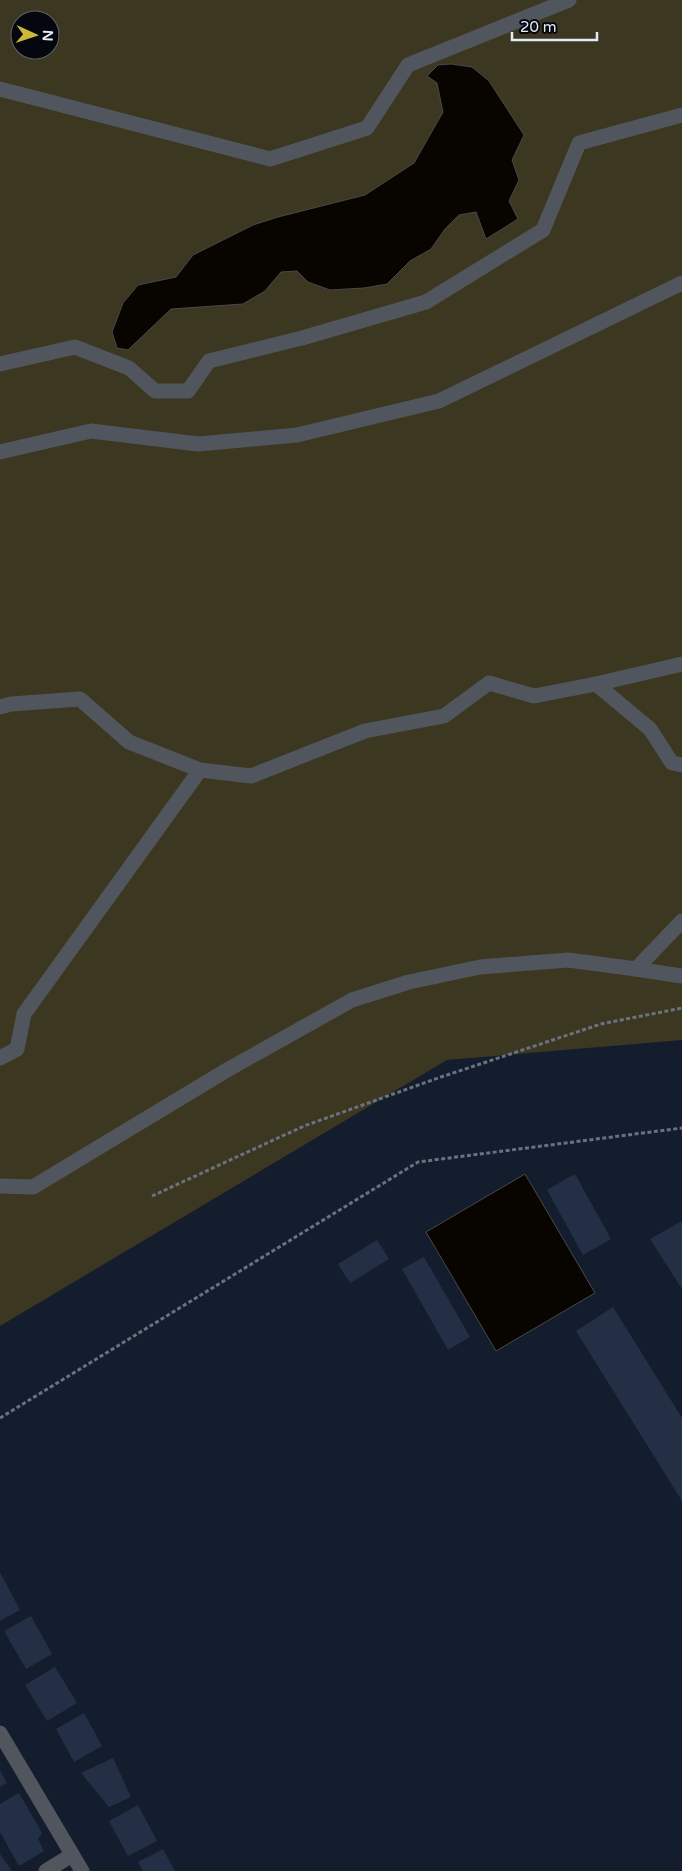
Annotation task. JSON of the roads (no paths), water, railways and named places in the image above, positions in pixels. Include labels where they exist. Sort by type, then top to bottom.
[{"type":"street","points":[[0,89],[270,159],[367,128],[408,65],[569,0]]},
{"type":"street","points":[[0,364],[74,347],[129,368],[155,391],[188,391],[209,361],[302,338],[426,302],[543,230],[579,144],[682,115]]},
{"type":"street","points":[[0,452],[91,431],[198,444],[296,435],[439,400],[682,282]]},
{"type":"street","points":[[0,707],[11,704],[80,700],[129,742],[200,770],[251,776],[366,731],[444,716],[489,683],[534,696],[682,664]]},
{"type":"street","points":[[596,684],[650,729],[672,763],[682,764]]},
{"type":"street","points":[[0,1058],[17,1049],[24,1014],[200,770]]},
{"type":"street","points":[[636,969],[682,921]]},
{"type":"street","points":[[0,1186],[33,1187],[227,1070],[352,1000],[409,982],[480,967],[568,960],[682,976]]},
{"type":"street","points":[[0,1733],[82,1871]]},
{"type":"street","points":[[46,1871],[72,1855]]}]
